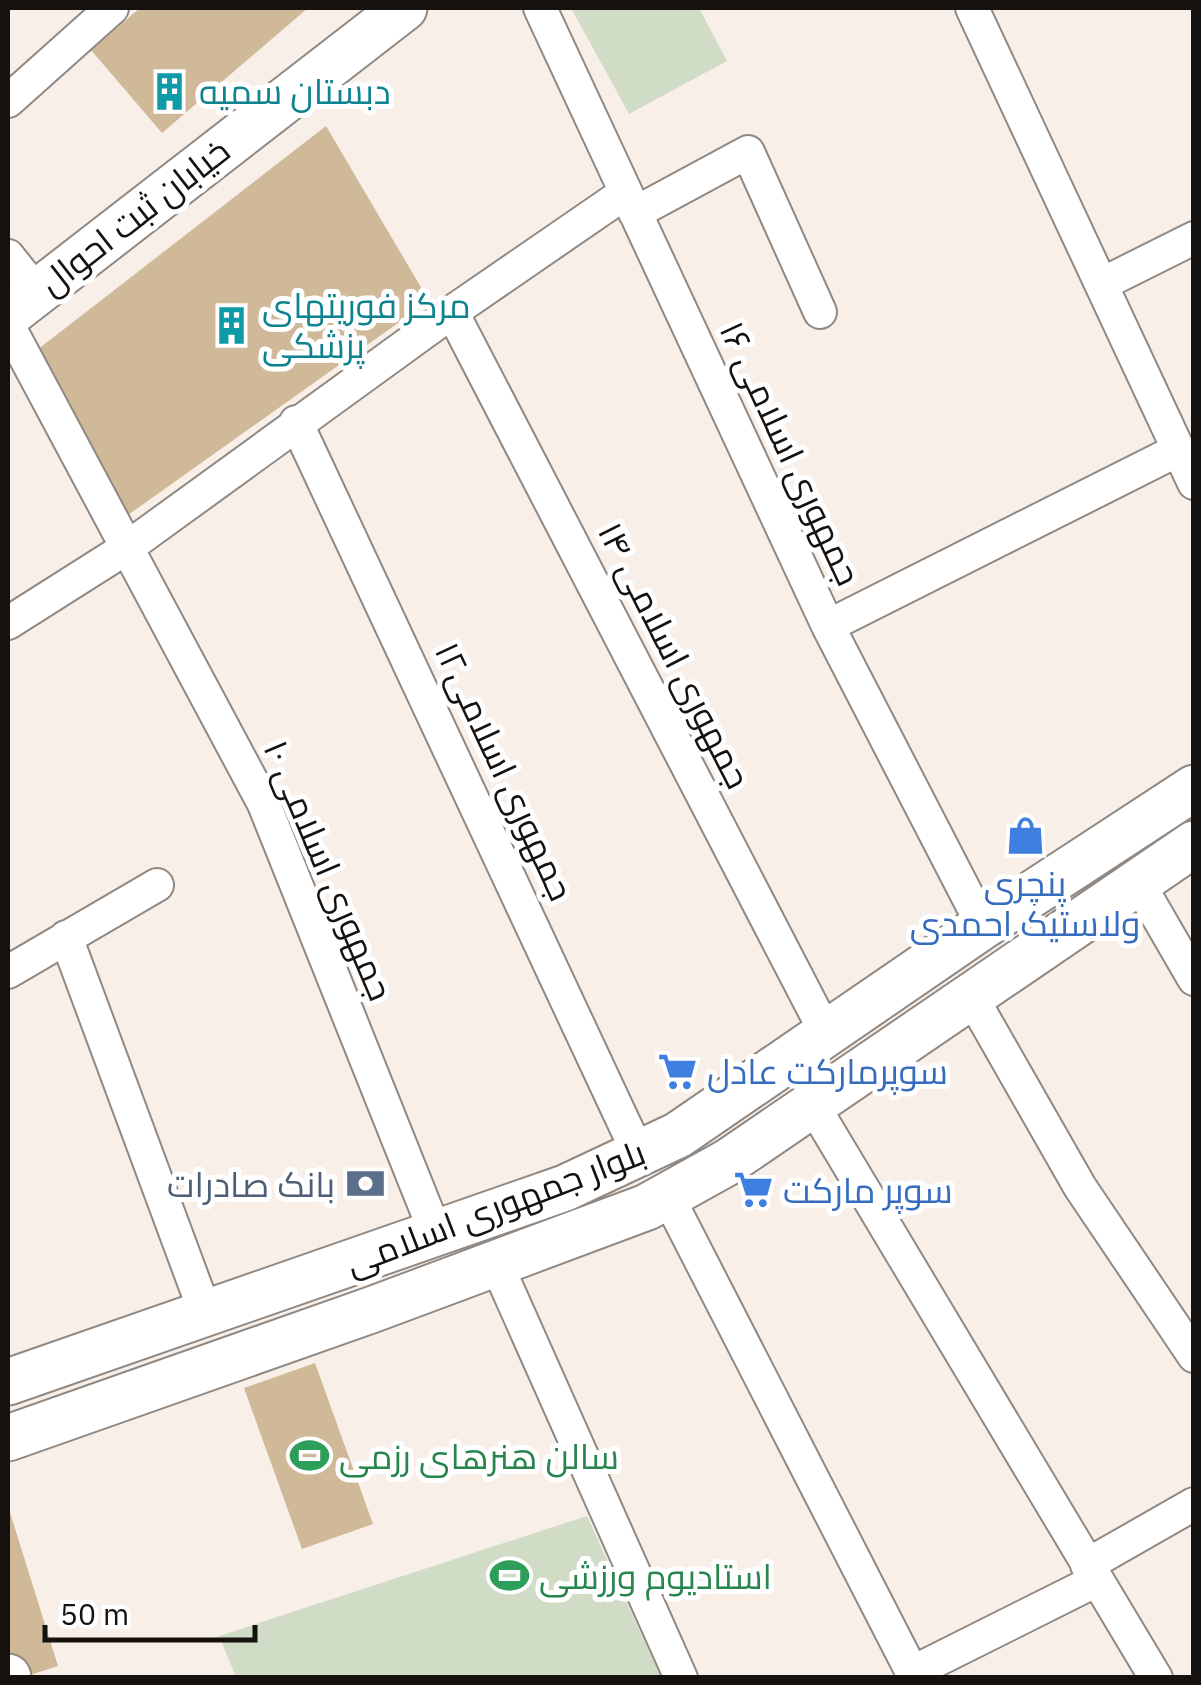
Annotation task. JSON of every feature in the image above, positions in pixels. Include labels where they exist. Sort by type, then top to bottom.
[{"type":"main road","name":"خیابان ثبت احوال","points":[[17,310],[404,8]]},
{"type":"main road","name":"بلوار جمهوری اسلامی","points":[[20,1372],[436,1234],[564,1188],[639,1155],[678,1135],[983,926],[1194,788]]},
{"type":"main road","name":"بلوار جمهوری اسلامی","points":[[8,1439],[496,1263],[668,1196],[728,1162],[1194,844]]},
{"type":"street","name":"جمهوری اسلامی ۱۶","points":[[540,8],[828,626],[983,926]]},
{"type":"street","points":[[972,8],[1194,482]]},
{"type":"street","points":[[8,101],[107,9]]},
{"type":"street","points":[[8,623],[128,547],[452,312],[630,203],[748,152],[820,312]]},
{"type":"street","points":[[1102,284],[1194,238]]},
{"type":"street","name":"جمهوری اسلامی ۱۰","points":[[8,256],[17,310],[128,547],[264,804],[436,1234]]},
{"type":"street","name":"جمهوری اسلامی ۱۴","points":[[452,312],[826,1035]]},
{"type":"street","name":"جمهوری اسلامی۱۲","points":[[296,422],[639,1155]]},
{"type":"street","points":[[828,626],[1178,450]]},
{"type":"street","points":[[1140,884],[1194,979]]},
{"type":"street","points":[[8,972],[156,886]]},
{"type":"street","points":[[66,936],[205,1312]]},
{"type":"street","points":[[971,996],[1080,1186],[1194,1356]]},
{"type":"street","points":[[812,1102],[1156,1678]]},
{"type":"street","points":[[668,1196],[914,1675],[1092,1573],[1194,1504]]},
{"type":"street","points":[[496,1263],[681,1678]]},
{"type":"green space","points":[[571,8],[699,8],[727,61],[629,114]]},
{"type":"green space","name":"استادیوم ورزشی","points":[[587,1516],[661,1677],[236,1677],[219,1636]]},
{"type":"building","name":"دبستان سمیه","points":[[140,8],[308,8],[162,133],[91,50]]},
{"type":"building","name":"مرکز فوریتهای پزشکی","points":[[326,126],[429,301],[128,515],[37,350]]},
{"type":"building","name":"سالن هنرهای رزمی","points":[[315,1363],[373,1524],[302,1549],[244,1388]]},
{"type":"building","points":[[8,1506],[58,1666],[21,1678],[14,1678],[8,1650]]},
{"type":"place","name":"دبستان سمیه","points":[[169,91]]},
{"type":"place","name":"مرکز فوریتهای پزشکی","points":[[232,325]]},
{"type":"place","name":"پنچری ولاستیک احمدی","points":[[1025,836]]},
{"type":"place","name":"سوپرمارکت عادل","points":[[677,1071]]},
{"type":"place","name":"بانک صادرات","points":[[365,1184]]},
{"type":"place","name":"سوپر مارکت","points":[[753,1190]]},
{"type":"place","name":"سالن هنرهای رزمی","points":[[309,1456]]},
{"type":"place","name":"استادیوم ورزشی","points":[[509,1576]]}]
